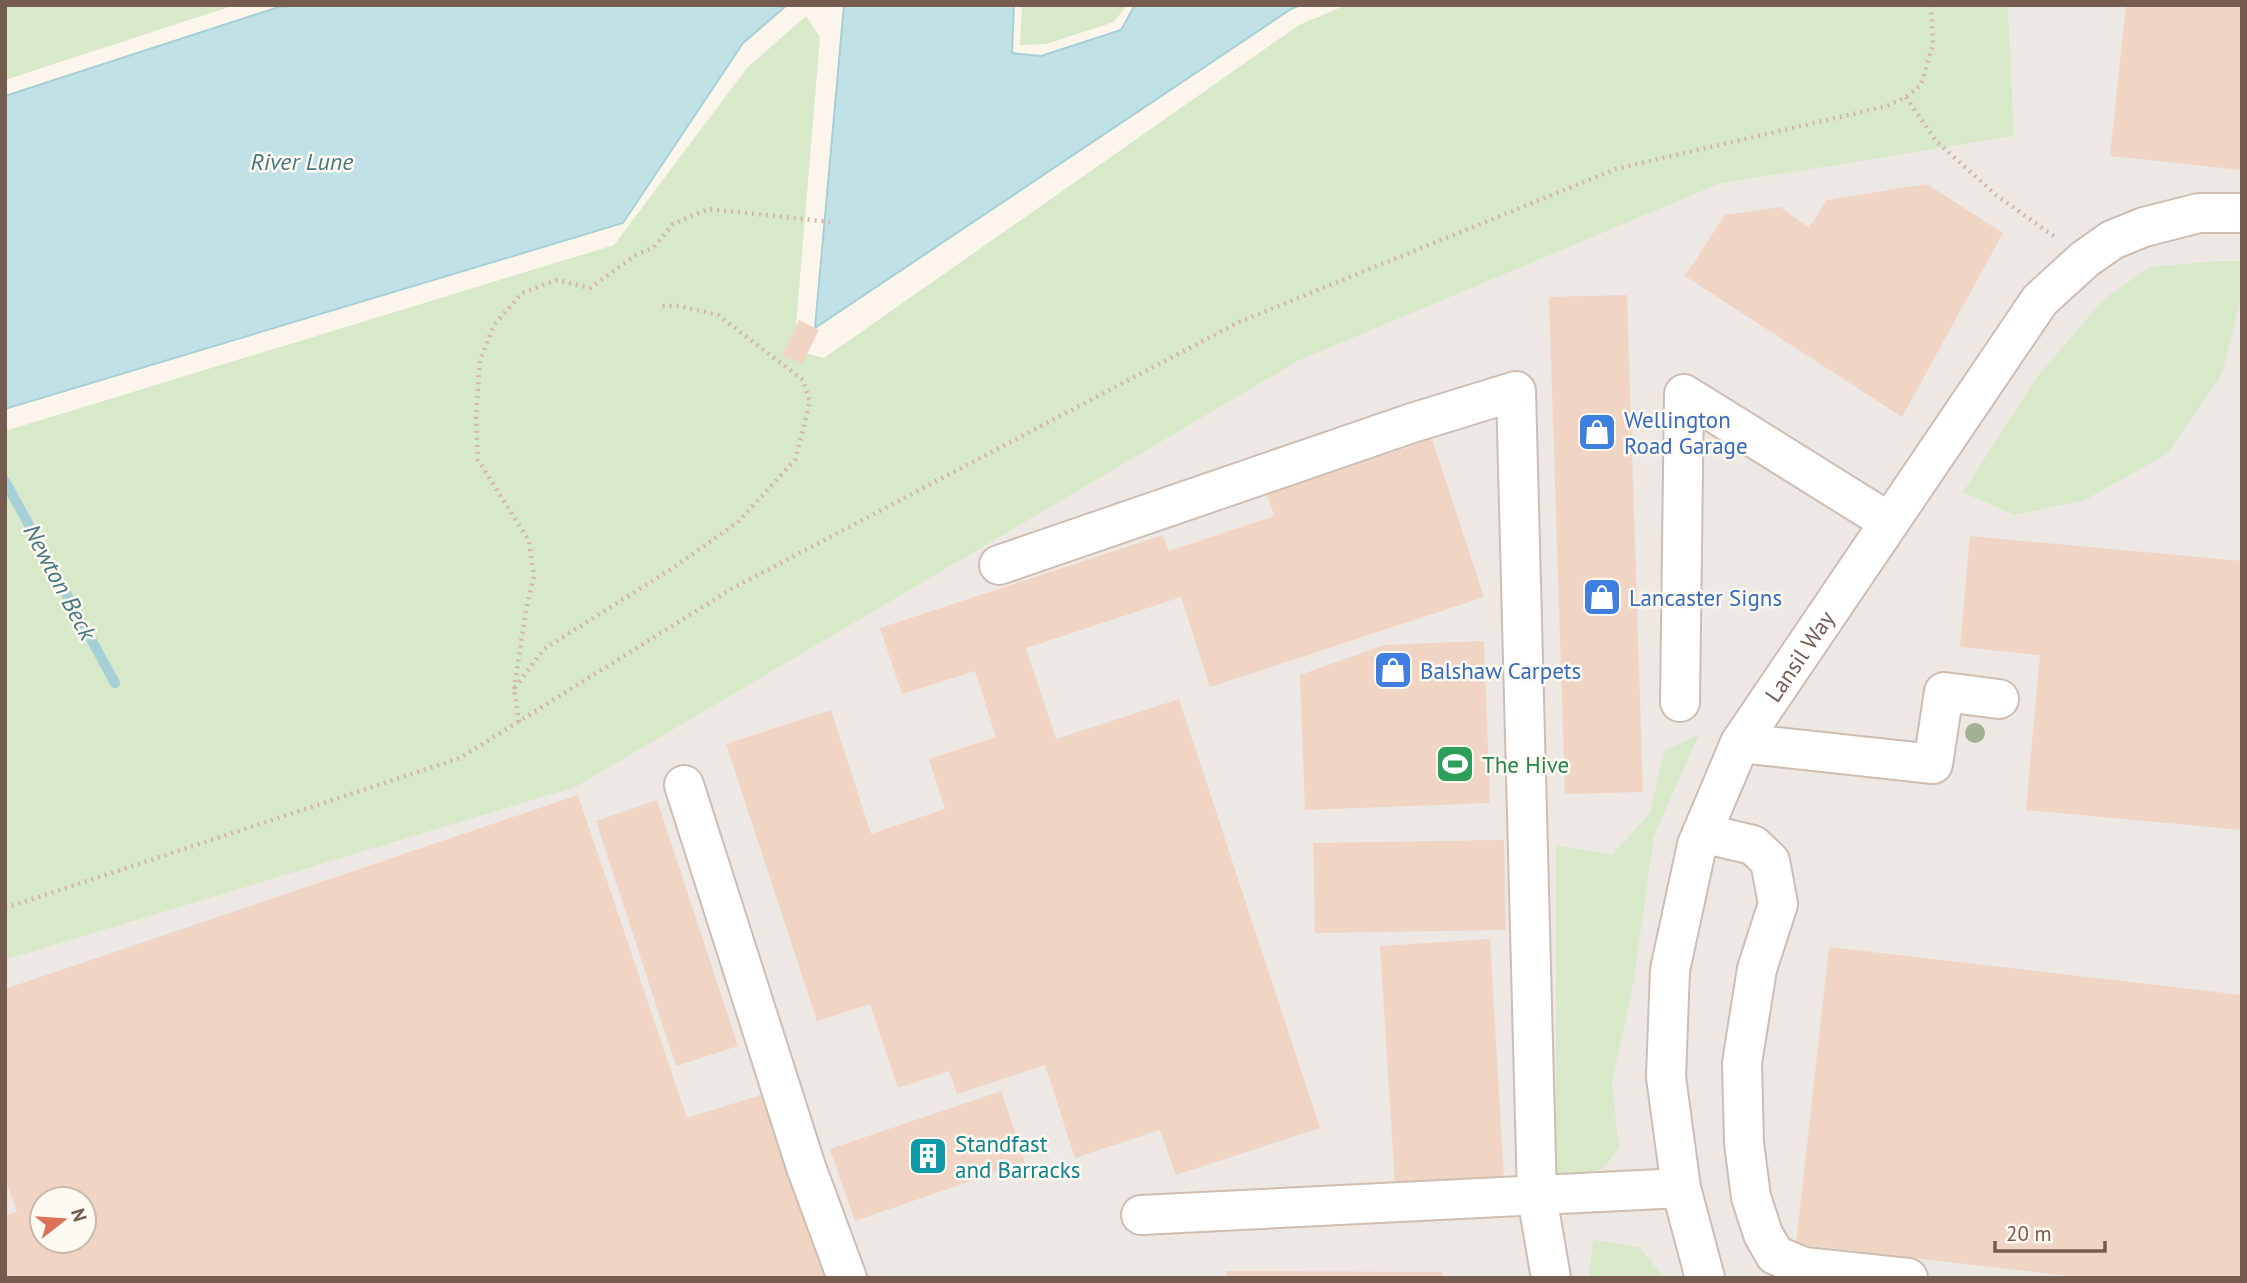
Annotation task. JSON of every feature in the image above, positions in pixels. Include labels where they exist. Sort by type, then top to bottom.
[{"type":"street","name":"Lansil Way","points":[[1705,1278],[1681,1188],[1666,1077],[1670,970],[1697,845],[1740,743],[2040,300],[2085,259],[2112,240],[2144,226],[2199,213],[2242,214]]},
{"type":"street","points":[[999,565],[1412,423],[1517,391],[1537,1197],[1551,1278]]},
{"type":"street","points":[[1680,702],[1684,394],[1889,522]]},
{"type":"street","points":[[1740,743],[1933,764],[1944,692],[1999,699]]},
{"type":"street","points":[[684,785],[806,1167],[847,1278]]},
{"type":"street","points":[[1702,833],[1753,845],[1770,862],[1778,904],[1757,969],[1742,1063],[1744,1143],[1751,1197],[1763,1234],[1775,1255],[1804,1267],[1908,1278]]},
{"type":"street","points":[[1141,1215],[1681,1188]]},
{"type":"path","points":[[5,908],[460,758],[733,588],[1239,322],[1616,169],[1887,106],[1906,97],[1921,85],[1933,44],[1931,5]]},
{"type":"path","points":[[1906,97],[1936,141],[1996,195],[2085,259]]},
{"type":"path","points":[[519,722],[514,689],[534,576],[529,541],[478,460],[480,360],[494,325],[522,293],[557,280],[590,288],[636,255],[654,247],[673,224],[708,209],[831,222]]},
{"type":"path","points":[[514,689],[544,649],[673,568],[739,521],[795,460],[810,401],[803,380],[718,315],[679,306],[662,306]]},
{"type":"shaded area","points":[[2008,5],[2242,5],[2242,1278],[5,1278],[5,960],[576,787],[1298,361],[1719,184],[2014,136]]},
{"type":"green space","points":[[5,5],[235,5],[5,80]]},
{"type":"green space","points":[[1022,5],[1127,5],[1114,22],[1046,44],[1020,45]]},
{"type":"green space","points":[[1346,5],[2008,5],[2014,136],[1719,184],[1298,361],[576,787],[5,960],[5,431],[614,245],[747,68],[806,16],[820,37],[794,350],[824,358],[1299,25]]},
{"type":"green space","points":[[2242,261],[2242,294],[2222,374],[2167,454],[2085,500],[2014,515],[1963,492],[2037,377],[2104,299],[2150,267]]},
{"type":"green space","points":[[1699,734],[1654,836],[1633,985],[1612,1084],[1619,1148],[1606,1165],[1593,1174],[1578,1177],[1556,1176],[1556,845],[1612,855],[1650,813],[1664,751]]},
{"type":"green space","points":[[1593,1240],[1639,1247],[1665,1278],[1589,1278]]},
{"type":"water","name":"River Lune","points":[[285,5],[787,5],[743,43],[623,223],[5,409],[5,96]]},
{"type":"water","points":[[844,5],[1014,5],[1012,53],[1041,56],[1121,30],[1135,5],[1301,5],[1291,9],[815,328]]},
{"type":"building","points":[[2126,5],[2242,5],[2242,170],[2110,156]]},
{"type":"building","points":[[1927,184],[2003,233],[1902,417],[1685,276],[1725,215],[1780,207],[1809,228],[1827,200]]},
{"type":"building","points":[[1627,295],[1643,792],[1565,794],[1549,297]]},
{"type":"building","points":[[799,320],[819,330],[802,364],[782,355]]},
{"type":"building","points":[[1432,439],[1484,597],[1210,687],[1181,597],[1026,648],[1056,739],[1179,699],[1320,1128],[1176,1175],[1160,1130],[1075,1158],[1045,1065],[957,1094],[949,1071],[898,1088],[870,1004],[817,1021],[726,744],[831,710],[871,834],[945,809],[929,759],[996,737],[975,671],[902,694],[880,628],[1163,535],[1169,551],[1274,516],[1267,494]]},
{"type":"building","points":[[1970,536],[2242,561],[2242,830],[2026,810],[2040,655],[1960,647]]},
{"type":"building","points":[[1484,641],[1490,803],[1305,810],[1300,675],[1384,645]]},
{"type":"building","points":[[578,795],[687,1118],[761,1095],[825,1278],[5,1278],[5,1215],[17,1212],[5,1179],[5,989]]},
{"type":"building","points":[[657,800],[738,1046],[676,1066],[596,821]]},
{"type":"building","points":[[1504,840],[1506,930],[1315,933],[1313,843]]},
{"type":"building","points":[[1490,939],[1504,1179],[1395,1185],[1380,946]]},
{"type":"building","points":[[1829,947],[2242,995],[2242,1278],[2086,1278],[1796,1244]]},
{"type":"building","name":"Standfast and Barracks","points":[[1001,1091],[1025,1162],[855,1221],[830,1149]]},
{"type":"building","points":[[1226,1271],[1443,1272],[1443,1278],[1226,1278]]},
{"type":"waterway","name":"Newton Beck","points":[[5,481],[115,683]]},
{"type":"place","name":"Wellington Road Garage","points":[[1597,432]]},
{"type":"place","name":"Lancaster Signs","points":[[1602,597]]},
{"type":"place","name":"Balshaw Carpets","points":[[1393,670]]},
{"type":"place","name":"The Hive","points":[[1455,764]]},
{"type":"place","name":"Standfast and Barracks","points":[[928,1156]]}]
